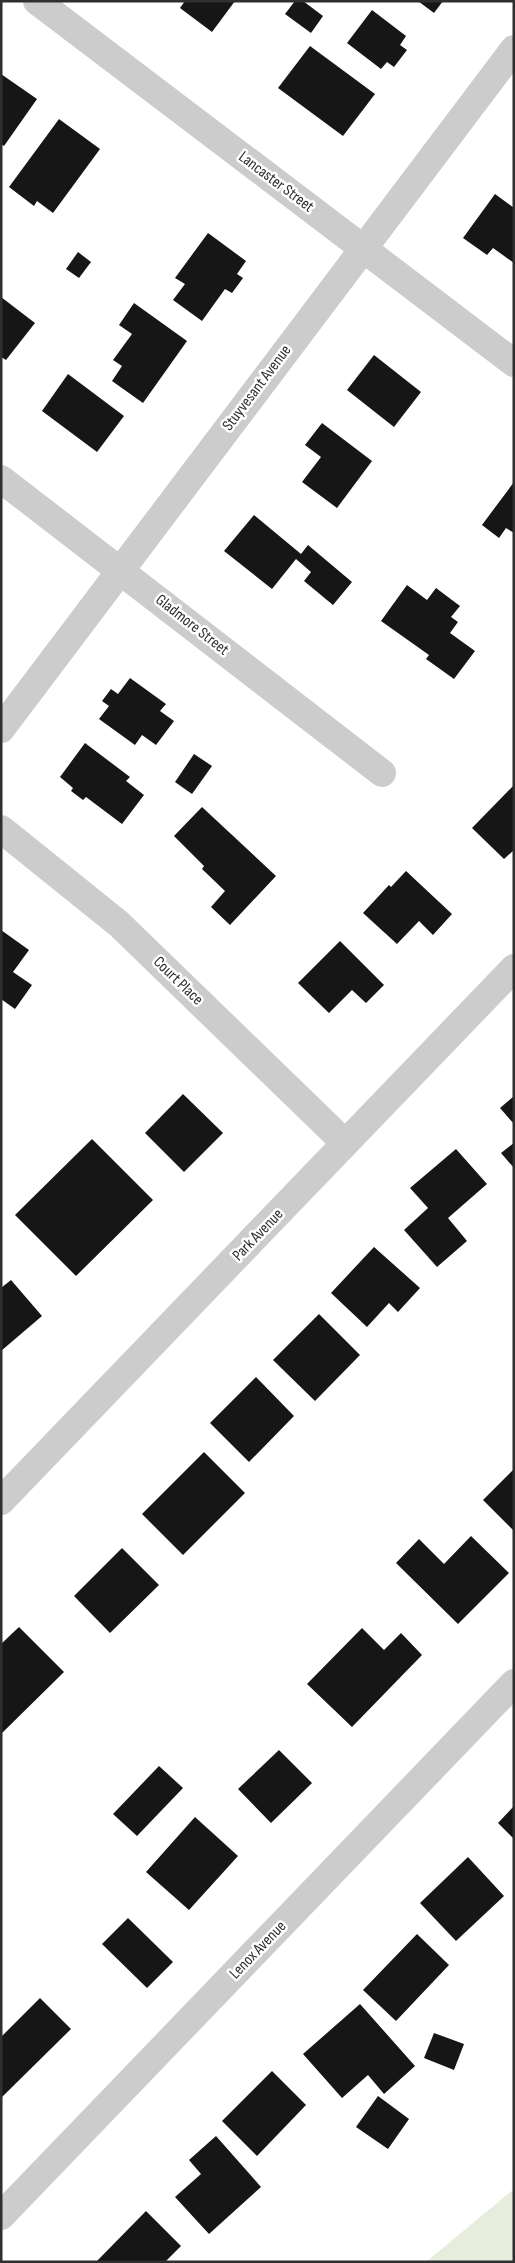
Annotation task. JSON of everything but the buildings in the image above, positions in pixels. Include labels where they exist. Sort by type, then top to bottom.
[{"type":"street","name":"Lancaster Street","points":[[37,1],[514,363]]},
{"type":"street","name":"Stuyvesant Avenue","points":[[1,729],[514,49]]},
{"type":"street","name":"Gladmore Street","points":[[1,479],[382,773]]},
{"type":"street","name":"Court Place","points":[[1,829],[119,924],[345,1144]]},
{"type":"street","name":"Park Avenue","points":[[1,1501],[514,968]]},
{"type":"street","name":"Lenox Avenue","points":[[1,2216],[514,1683]]},
{"type":"green space","points":[[514,2189],[514,2262],[426,2262]]}]
